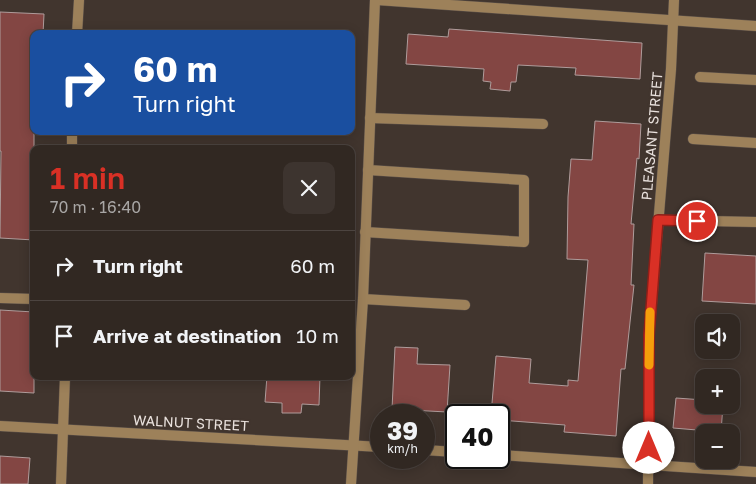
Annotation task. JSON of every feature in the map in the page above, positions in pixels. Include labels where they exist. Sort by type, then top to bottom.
[{"type":"street","points":[[77,30],[79,0]]},
{"type":"street","points":[[351,484],[363,298],[376,0],[674,22],[756,26]]},
{"type":"street","name":"PLEASANT STREET","points":[[648,484],[649,335],[674,22],[674,0]]},
{"type":"street","points":[[700,77],[756,80]]},
{"type":"street","points":[[370,118],[543,124]]},
{"type":"street","points":[[693,139],[756,143]]},
{"type":"street","points":[[365,232],[524,242],[524,180],[368,170]]},
{"type":"street","points":[[658,220],[756,222]]},
{"type":"street","points":[[0,298],[30,299]]},
{"type":"street","points":[[363,298],[465,305]]},
{"type":"street","points":[[61,484],[65,380]]},
{"type":"street","name":"WALNUT STREET","points":[[0,426],[370,445]]},
{"type":"street","points":[[510,456],[756,472]]},
{"type":"building","points":[[0,12],[44,14],[43,30],[30,30],[30,135],[34,135],[34,145],[30,145],[30,240],[0,238]]},
{"type":"building","points":[[449,29],[642,43],[640,79],[575,75],[576,68],[518,65],[516,82],[511,82],[510,91],[490,89],[491,82],[483,81],[484,69],[406,64],[408,34],[448,37]]},
{"type":"building","points":[[595,121],[641,124],[631,224],[634,224],[631,285],[634,285],[625,369],[621,369],[616,436],[564,432],[565,425],[510,421],[510,404],[492,404],[496,356],[531,359],[529,383],[568,386],[568,380],[578,381],[588,260],[567,259],[568,197],[571,159],[592,160]]},
{"type":"building","points":[[705,253],[756,256],[756,304],[702,301]]},
{"type":"building","points":[[0,310],[30,312],[30,380],[34,380],[34,393],[0,391]]},
{"type":"building","points":[[395,347],[418,348],[417,364],[450,365],[448,404],[445,404],[445,412],[435,411],[435,404],[392,404]]},
{"type":"building","points":[[267,380],[320,380],[319,405],[302,404],[301,413],[282,413],[282,403],[265,402]]},
{"type":"building","points":[[676,398],[695,399],[695,414],[722,414],[722,424],[695,424],[695,430],[673,428]]},
{"type":"building","points":[[0,456],[30,458],[28,484],[0,484]]},
{"type":"slow traffic","points":[[649,365],[650,312]]},
{"type":"route","points":[[649,448],[649,335],[658,220],[697,221]]}]
